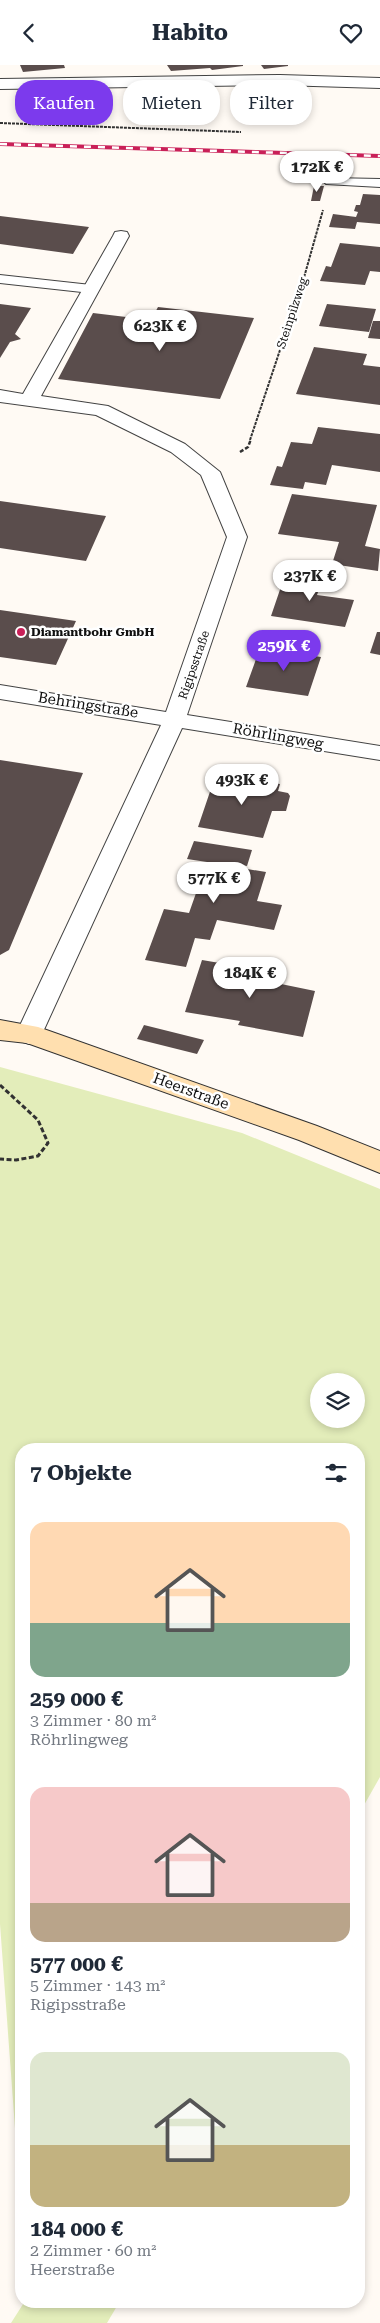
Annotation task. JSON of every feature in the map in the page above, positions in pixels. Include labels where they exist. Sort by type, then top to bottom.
[{"type":"street","points":[[0,84],[280,80],[380,83]]},
{"type":"street","points":[[29,400],[121,236]]},
{"type":"street","points":[[0,396],[101,410],[178,448],[210,472]]},
{"type":"street","name":"Rigipsstraße","points":[[29,1034],[175,719],[237,537],[210,472]]},
{"type":"street","name":"Behringstraße","points":[[0,692],[175,719]]},
{"type":"street","name":"Röhrlingweg","points":[[175,719],[380,753]]},
{"type":"street","name":"Heerstraße","points":[[0,1030],[29,1034],[308,1133],[380,1162]]},
{"type":"lane","points":[[330,182],[380,183]]},
{"type":"lane","points":[[0,279],[91,289]]},
{"type":"path","points":[[0,123],[241,132]]},
{"type":"path","name":"Steinpilzweg","points":[[210,472],[248,447],[303,281],[330,182]]},
{"type":"path","points":[[0,1085],[38,1120],[48,1143],[38,1156],[16,1160],[0,1159]]},
{"type":"green space","points":[[0,1067],[242,1133],[380,1189],[380,1777],[365,1803],[365,1443],[15,1443],[15,2128],[0,1924]]},
{"type":"green space","points":[[21,2308],[116,2308],[107,2323],[11,2323]]},
{"type":"building","points":[[20,65],[64,65],[65,68],[23,72]]},
{"type":"building","points":[[167,65],[243,66],[212,70],[210,68],[171,71]]},
{"type":"building","points":[[261,65],[288,65],[288,66],[264,69]]},
{"type":"building","points":[[314,186],[324,186],[320,201],[311,201]]},
{"type":"building","points":[[363,194],[380,195],[380,224],[357,222],[355,229],[329,227],[333,214],[356,217],[358,212],[354,211],[356,205],[360,205]]},
{"type":"building","points":[[0,216],[89,227],[73,254],[0,244]]},
{"type":"building","points":[[340,243],[380,247],[380,272],[370,271],[365,285],[320,281],[326,266],[331,267]]},
{"type":"building","points":[[0,304],[31,308],[15,334],[21,339],[10,342],[0,358]]},
{"type":"building","points":[[327,304],[376,309],[369,332],[319,326]]},
{"type":"building","points":[[158,307],[254,318],[220,399],[58,379],[93,313],[151,320]]},
{"type":"building","points":[[373,321],[380,321],[380,339],[368,338]]},
{"type":"building","points":[[314,347],[367,354],[363,365],[380,367],[380,405],[296,394]]},
{"type":"building","points":[[318,427],[380,434],[380,472],[332,465],[326,485],[305,482],[303,489],[270,485],[277,466],[282,467],[291,442],[312,444]]},
{"type":"building","points":[[292,494],[377,505],[365,546],[380,549],[378,571],[332,564],[339,542],[278,534]]},
{"type":"building","points":[[0,501],[106,516],[86,561],[0,548]]},
{"type":"building","points":[[286,572],[323,578],[317,595],[354,600],[345,627],[271,616]]},
{"type":"building","points":[[0,610],[76,621],[56,665],[0,657]]},
{"type":"building","points":[[377,632],[380,632],[380,655],[370,653]]},
{"type":"building","points":[[260,648],[321,657],[308,696],[246,687]]},
{"type":"building","points":[[0,760],[83,773],[9,950],[0,955]]},
{"type":"building","points":[[216,774],[280,784],[278,791],[288,793],[290,796],[286,811],[272,811],[263,838],[198,827]]},
{"type":"building","points":[[194,841],[252,850],[247,866],[236,864],[235,867],[266,872],[257,901],[282,905],[274,930],[217,920],[210,940],[195,938],[186,967],[145,960],[164,909],[189,913],[207,862],[187,859]]},
{"type":"building","points":[[202,960],[255,969],[254,973],[283,978],[281,984],[315,991],[303,1037],[238,1025],[240,1021],[185,1012]]},
{"type":"building","points":[[144,1025],[204,1040],[197,1054],[137,1039]]},
{"type":"railway","points":[[0,144],[380,156]]},
{"type":"place","name":"Diamantbohr GmbH","points":[[21,632]]}]
